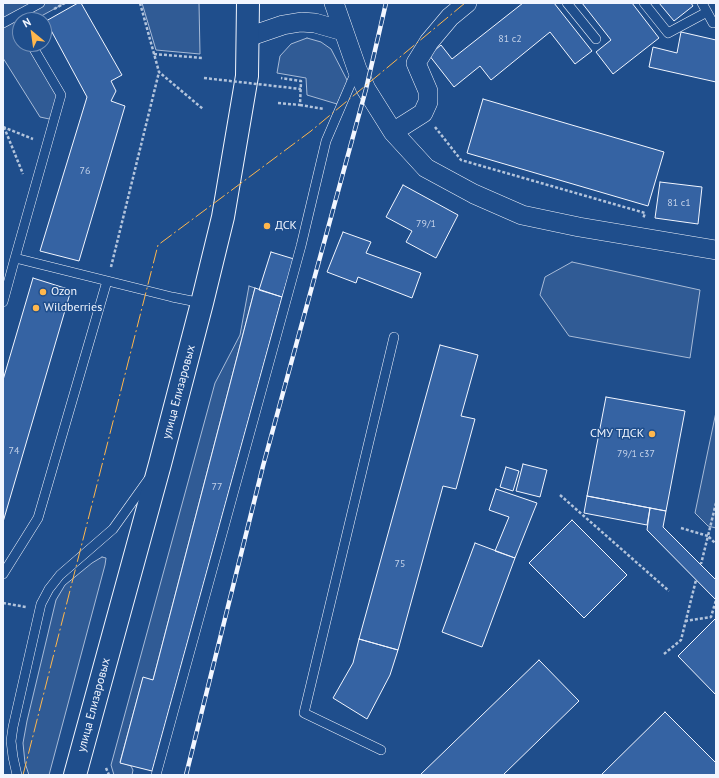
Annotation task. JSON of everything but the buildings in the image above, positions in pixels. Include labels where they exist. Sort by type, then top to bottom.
[{"type":"main road","name":"улица Елизаровых","points":[[75,775],[160,464],[223,217],[247,76],[248,3]]},
{"type":"street","points":[[334,3],[357,69],[366,89],[393,132],[426,168],[474,194],[522,215],[578,227],[716,250]]},
{"type":"street","points":[[393,132],[423,113],[428,102],[428,91],[416,63],[433,37],[450,17],[468,3]]},
{"type":"street","points":[[248,37],[283,25],[301,22],[316,23],[343,31]]},
{"type":"lane","points":[[24,12],[40,3]]},
{"type":"lane","points":[[567,3],[596,39]]},
{"type":"lane","points":[[644,3],[668,33],[707,12]]},
{"type":"lane","points":[[702,3],[713,23]]},
{"type":"lane","points":[[3,23],[12,18]]},
{"type":"lane","points":[[3,302],[61,95],[36,52]]},
{"type":"lane","points":[[156,775],[301,246],[326,141],[357,69]]},
{"type":"lane","points":[[15,258],[202,303]]},
{"type":"lane","points":[[3,574],[38,518],[107,281]]},
{"type":"lane","points":[[382,750],[304,713],[394,337]]},
{"type":"lane","points":[[17,775],[12,758],[11,741],[41,604],[49,589],[60,575],[113,528],[160,464]]},
{"type":"path","points":[[107,281],[159,72],[140,3]]},
{"type":"path","points":[[154,54],[203,58]]},
{"type":"path","points":[[159,72],[203,110]]},
{"type":"path","points":[[204,78],[301,89]]},
{"type":"path","points":[[281,78],[301,81],[300,105]]},
{"type":"path","points":[[278,103],[309,106]]},
{"type":"path","points":[[423,113],[461,160],[645,213],[639,237]]},
{"type":"path","points":[[3,127],[47,145]]},
{"type":"path","points":[[3,127],[32,197]]},
{"type":"path","points":[[560,495],[669,591]]},
{"type":"path","points":[[701,564],[716,503]]},
{"type":"path","points":[[681,528],[708,536],[716,544]]},
{"type":"path","points":[[664,654],[681,640],[696,580]]},
{"type":"path","points":[[686,621],[711,617],[716,600]]},
{"type":"path","points":[[3,603],[26,607]]},
{"type":"path","points":[[106,768],[109,775]]},
{"type":"shaded area","points":[[3,3],[65,3],[49,12],[12,12],[12,52],[36,52],[61,95],[54,120],[40,117],[3,58]]},
{"type":"shaded area","points":[[142,3],[199,3],[200,54],[156,50]]},
{"type":"shaded area","points":[[307,38],[321,42],[331,49],[348,82],[337,104],[307,95],[306,78],[277,73],[280,56],[291,44]]},
{"type":"shaded area","points":[[572,262],[700,290],[690,358],[569,336],[540,295],[545,277]]},
{"type":"shaded area","points":[[249,286],[255,288],[153,680],[143,678],[120,762],[131,766],[133,770],[132,775],[114,775],[111,765],[215,383],[240,335]]},
{"type":"shaded area","points":[[716,412],[716,528],[708,526],[695,513]]},
{"type":"shaded area","points":[[102,557],[106,558],[105,565],[49,775],[29,775],[25,763],[23,743],[56,600],[65,585],[92,563]]},
{"type":"railway","points":[[186,775],[263,466],[366,89],[386,3]]},
{"type":"power","points":[[23,775],[158,245],[311,131],[465,3]]},
{"type":"place","name":"ДСК","points":[[267,226]]},
{"type":"place","name":"Ozon","points":[[43,292]]},
{"type":"place","name":"Wildberries","points":[[36,308]]},
{"type":"place","name":"СМУ ТДСК","points":[[652,434]]}]
